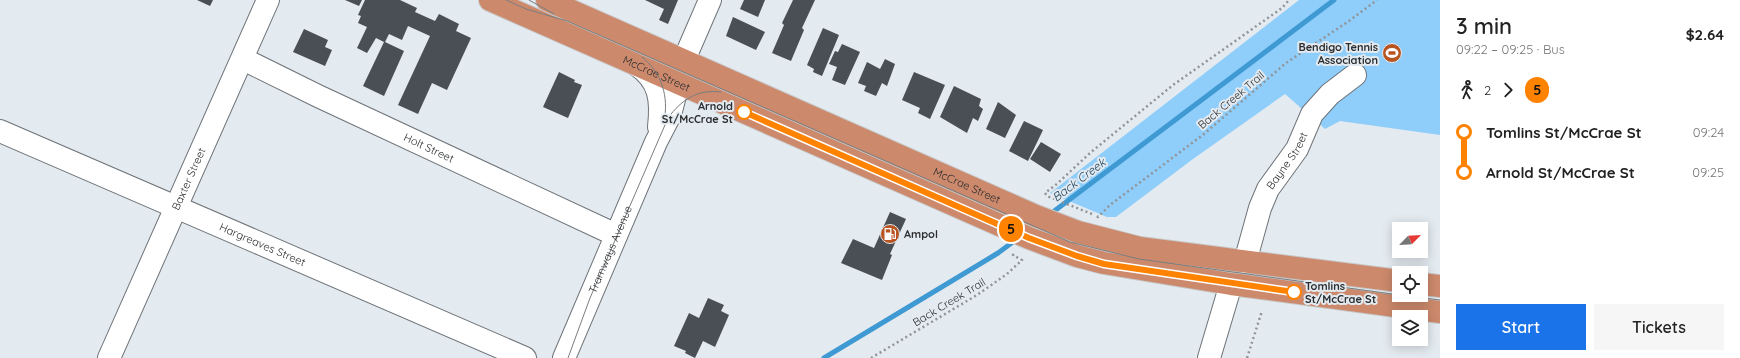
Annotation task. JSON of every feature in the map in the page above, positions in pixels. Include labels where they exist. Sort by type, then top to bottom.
[{"type":"highway","name":"McCrae Street","points":[[490,0],[1040,242],[1077,256],[1104,264],[1231,284],[1440,312]]},
{"type":"highway","name":"McCrae Street","points":[[547,0],[1026,211],[1094,237],[1140,248],[1392,280]]},
{"type":"highway","points":[[678,84],[684,60]]},
{"type":"highway","points":[[1231,284],[1245,262]]},
{"type":"highway","points":[[1428,285],[1440,286]]},
{"type":"street","name":"Baxter Street","points":[[109,358],[268,0]]},
{"type":"street","points":[[684,60],[710,0]]},
{"type":"street","name":"Holt Street","points":[[243,59],[318,96],[616,235]]},
{"type":"street","name":"Tramways Avenue","points":[[637,64],[651,77],[657,90],[660,113],[656,142]]},
{"type":"street","name":"Bayne Street","points":[[1245,262],[1260,208],[1268,189],[1297,149],[1312,114],[1330,94],[1354,75]]},
{"type":"street","name":"Tramways Avenue","points":[[564,358],[656,142],[670,115],[678,84]]},
{"type":"street","name":"Hargreaves Street","points":[[0,131],[175,208],[525,358]]},
{"type":"street","points":[[1210,358],[1231,284]]},
{"type":"path","points":[[1081,210],[1047,196],[1045,193],[1130,119],[1173,85],[1282,8],[1289,0]]},
{"type":"path","name":"Back Creek Trail","points":[[1098,217],[1110,205],[1204,134],[1286,63],[1349,21],[1377,0]]},
{"type":"path","name":"Back Creek Trail","points":[[871,358],[992,285],[1022,260],[1013,256]]},
{"type":"path","points":[[1247,358],[1262,312]]},
{"type":"shaded area","points":[[1299,0],[1440,0],[1440,135],[1340,121],[1325,129],[1285,94],[1193,159],[1116,217],[1107,217],[1050,193]]},
{"type":"building","points":[[197,0],[213,0],[210,6]]},
{"type":"building","points":[[345,0],[362,0],[359,6]]},
{"type":"building","points":[[365,0],[400,0],[417,8],[415,12],[435,21],[439,14],[459,24],[456,31],[471,38],[447,90],[432,83],[418,114],[398,105],[430,36],[408,26],[402,40],[389,34],[385,42],[404,51],[384,96],[363,86],[384,42],[376,38],[367,53],[357,48],[367,27],[358,23],[361,16],[358,15]]},
{"type":"building","points":[[645,0],[678,0],[668,24],[659,20],[664,9]]},
{"type":"building","points":[[744,0],[765,0],[758,17],[740,9]]},
{"type":"building","points":[[793,0],[815,0],[802,28],[804,30],[791,61],[772,53],[784,25],[782,23]]},
{"type":"building","points":[[733,17],[765,32],[756,50],[726,36]]},
{"type":"building","points":[[823,28],[839,35],[822,76],[813,72],[814,69],[807,65]]},
{"type":"building","points":[[304,29],[328,40],[325,47],[332,50],[325,66],[293,52]]},
{"type":"building","points":[[842,44],[860,52],[845,85],[832,80],[837,67],[829,64],[835,51],[838,52]]},
{"type":"building","points":[[885,59],[895,64],[887,86],[882,83],[876,96],[864,91],[866,86],[858,83],[867,62],[880,69]]},
{"type":"building","points":[[559,72],[575,80],[574,82],[582,85],[568,118],[543,107]]},
{"type":"building","points":[[914,72],[945,85],[930,119],[918,113],[920,108],[902,100]]},
{"type":"building","points":[[954,86],[981,99],[979,106],[983,109],[978,121],[973,118],[967,133],[940,117]]},
{"type":"building","points":[[998,102],[1016,115],[1005,138],[986,129]]},
{"type":"building","points":[[1024,121],[1043,130],[1028,161],[1009,151]]},
{"type":"building","points":[[1041,142],[1061,154],[1050,172],[1030,159]]},
{"type":"building","points":[[890,212],[906,219],[890,254],[892,255],[882,280],[841,263],[853,239],[874,248]]},
{"type":"building","points":[[708,298],[724,305],[721,311],[729,315],[715,347],[703,341],[695,358],[685,353],[686,351],[674,346],[689,313],[699,318]]},
{"type":"waterway","name":"Back Creek","points":[[1049,215],[1334,0]]},
{"type":"waterway","name":"Back Creek","points":[[824,358],[998,253],[1017,239]]},
{"type":"tram line","points":[[506,0],[526,9],[567,21],[1070,242],[1139,259],[1392,294]]},
{"type":"tram line","points":[[529,0],[554,14]]},
{"type":"tram line","points":[[642,57],[655,70],[665,94],[664,121]]},
{"type":"tram line","points":[[568,358],[590,298],[668,118],[673,111],[691,97],[705,92],[721,92]]},
{"type":"tram line","points":[[1428,298],[1440,300]]},
{"type":"bus line","name":"5","points":[[744,112],[1029,238],[1077,256],[1104,264],[1231,284],[1294,292]]},
{"type":"place","name":"Bendigo Tennis Association","points":[[1392,53]]},
{"type":"place","name":"Arnold St/McCrae St","points":[[744,112]]},
{"type":"place","name":"Ampol","points":[[890,234]]},
{"type":"place","name":"Tomlins St/McCrae St","points":[[1294,292]]}]
